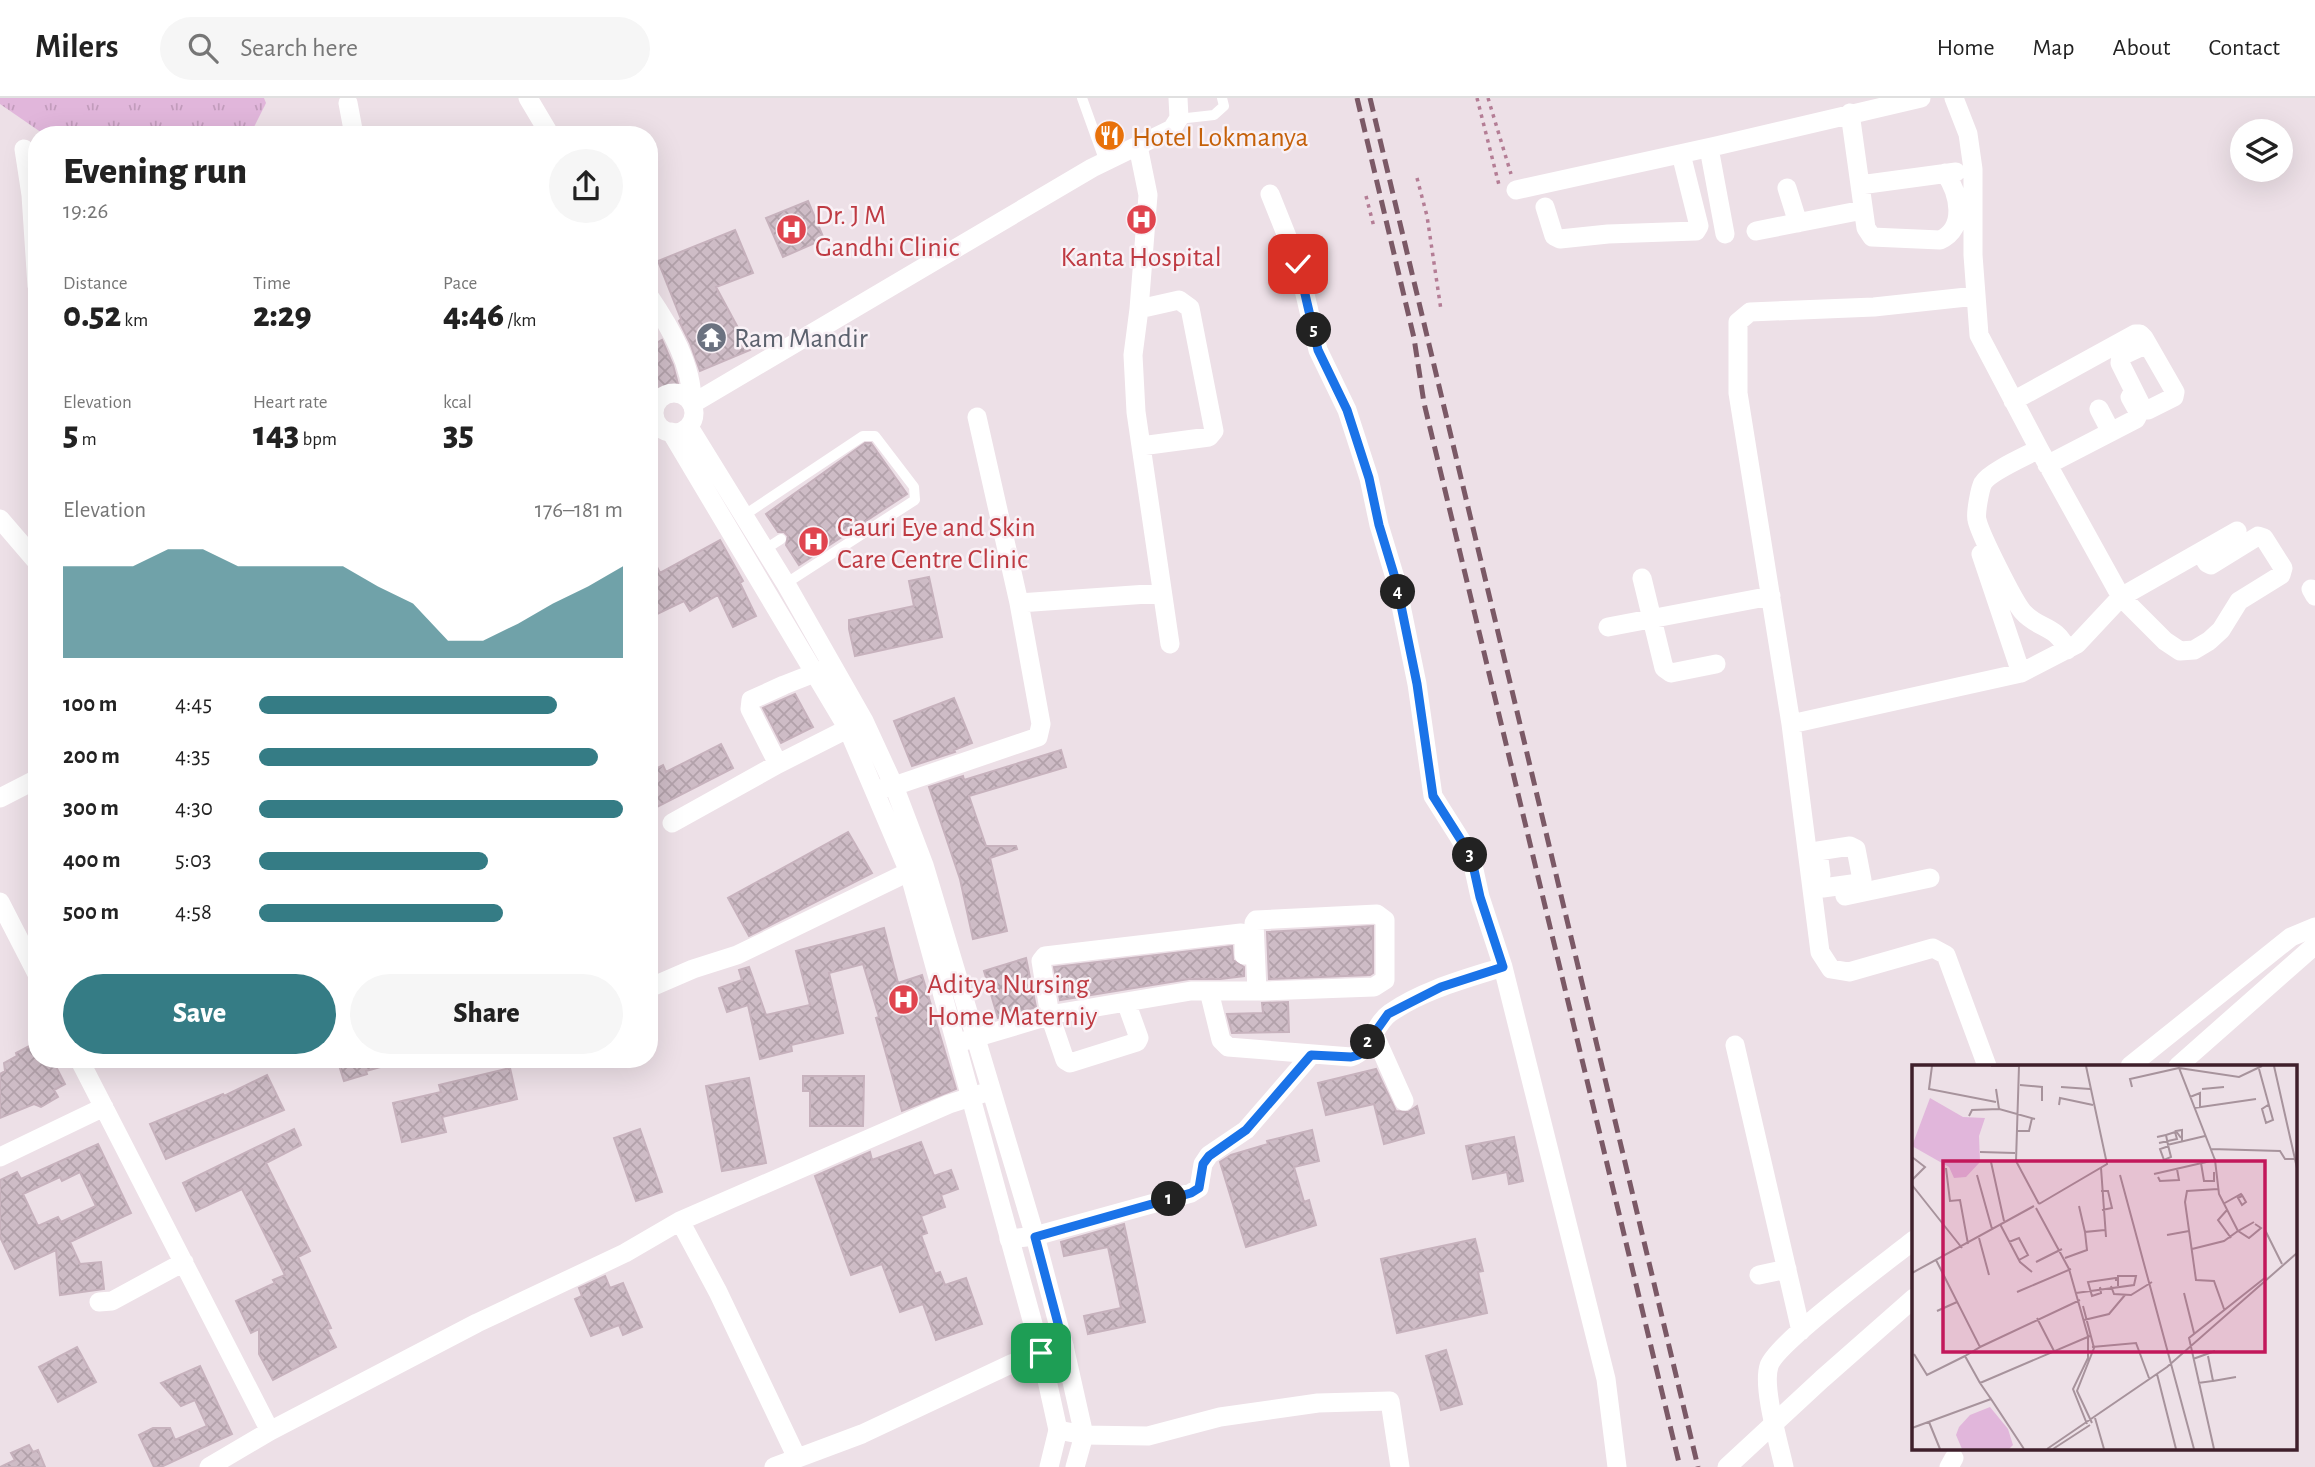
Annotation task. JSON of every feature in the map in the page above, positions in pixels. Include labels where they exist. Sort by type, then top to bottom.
[{"type":"street","points":[[528,98],[545,126]]},
{"type":"street","points":[[692,404],[1105,162],[1172,129],[1178,119],[1178,98]]},
{"type":"street","points":[[1508,189],[1709,148],[1921,98]]},
{"type":"street","points":[[1954,98],[1968,134],[1973,169],[1973,255],[1979,335],[2121,597],[2165,641],[2180,651],[2194,650],[2209,641],[2221,630],[2239,601],[2281,575],[2283,568],[2264,538],[2258,536],[2211,565],[2200,552]]},
{"type":"street","points":[[348,103],[352,126]]},
{"type":"street","points":[[1850,113],[1866,228],[1872,237],[1940,240],[1947,237],[1955,229],[1957,219],[1956,190],[1945,173]]},
{"type":"street","points":[[1138,146],[1148,195],[1133,355],[1136,412],[1170,645]]},
{"type":"street","points":[[1709,148],[1726,234]]},
{"type":"street","points":[[24,149],[28,172]]},
{"type":"street","points":[[1545,207],[1554,236],[1560,239],[1608,234],[1696,231],[1699,226],[1681,154]]},
{"type":"street","points":[[1860,186],[1973,169]]},
{"type":"street","points":[[1787,188],[1798,223]]},
{"type":"street","points":[[1270,194],[1298,264],[1318,350],[1347,410],[1369,478],[1379,525],[1396,581],[1409,645],[1433,796],[1471,856],[1480,897],[1503,967],[1606,1379],[1617,1467]]},
{"type":"street","points":[[1756,231],[1863,210]]},
{"type":"street","points":[[1976,296],[1874,307],[1750,312],[1738,322],[1738,393],[1821,897],[1819,952],[1830,969],[1849,972],[1933,948],[1946,955],[1987,1065]]},
{"type":"street","points":[[1139,309],[1179,300],[1190,308],[1214,430],[1209,437],[1141,446]]},
{"type":"street","points":[[658,310],[693,385],[694,417],[680,430]]},
{"type":"street","points":[[2013,401],[2135,334],[2140,334],[2147,344]]},
{"type":"street","points":[[2067,650],[2062,638],[2055,631],[2022,612],[1976,517],[1982,483],[1989,476],[2111,432],[2136,419],[2138,413],[2105,351]]},
{"type":"street","points":[[658,400],[670,392],[680,393],[689,398],[692,404]]},
{"type":"street","points":[[2099,409],[2111,432]]},
{"type":"street","points":[[884,788],[1038,737],[1041,724],[1019,603],[977,417]]},
{"type":"street","points":[[658,426],[680,430],[736,521],[765,549],[786,584],[824,669],[856,725],[884,788],[916,868],[981,1094],[1035,1237],[1084,1435],[1075,1467]]},
{"type":"street","points":[[0,519],[28,552]]},
{"type":"street","points":[[1969,521],[2021,673]]},
{"type":"street","points":[[1791,724],[2021,673],[2077,644],[2121,597],[2237,531]]},
{"type":"street","points":[[765,549],[768,593],[824,669]]},
{"type":"street","points":[[1642,578],[1664,668],[1671,673],[1716,664]]},
{"type":"street","points":[[1019,603],[1162,593]]},
{"type":"street","points":[[1608,627],[1771,597]]},
{"type":"street","points":[[778,764],[750,709],[751,700],[824,669]]},
{"type":"street","points":[[672,823],[778,764],[856,725]]},
{"type":"street","points":[[0,798],[28,784]]},
{"type":"street","points":[[1813,851],[1850,846],[1856,849],[1862,880],[1821,897]]},
{"type":"street","points":[[658,984],[737,955],[916,868]]},
{"type":"street","points":[[1821,897],[1930,878]]},
{"type":"street","points":[[0,902],[28,956]]},
{"type":"street","points":[[965,1041],[1050,1016],[1191,991],[1251,991],[1374,987],[1385,980],[1385,920],[1377,914],[1256,920],[1251,991]]},
{"type":"street","points":[[2131,1065],[2291,937],[2315,927]]},
{"type":"street","points":[[1126,1002],[1139,1038],[1137,1042],[1069,1063],[1065,1060],[1050,1016],[1041,961],[1045,956],[1241,933],[1244,937],[1251,991]]},
{"type":"street","points":[[2179,1065],[2315,945]]},
{"type":"street","points":[[1209,991],[1222,1040],[1228,1047],[1351,1057],[1359,1055],[1388,1014],[1441,987],[1503,967]]},
{"type":"street","points":[[1374,1034],[1404,1101]]},
{"type":"street","points":[[1735,1045],[1801,1331]]},
{"type":"street","points":[[1009,1239],[1035,1237],[1191,1193],[1199,1188],[1203,1164],[1209,1156],[1246,1130],[1311,1055]]},
{"type":"street","points":[[84,1068],[270,1431]]},
{"type":"street","points":[[209,1467],[270,1431],[477,1323],[625,1253],[680,1221],[924,1115],[981,1094]]},
{"type":"street","points":[[981,1094],[1009,1239],[1041,1353],[1058,1430],[1049,1467]]},
{"type":"street","points":[[0,1157],[104,1107]]},
{"type":"street","points":[[680,1221],[718,1292],[797,1458]]},
{"type":"street","points":[[1784,1467],[1768,1390],[1769,1366],[1785,1343],[1912,1242]]},
{"type":"street","points":[[99,1303],[112,1301],[184,1262]]},
{"type":"street","points":[[1759,1275],[1787,1269]]},
{"type":"street","points":[[1727,1467],[1912,1300]]},
{"type":"street","points":[[774,1467],[862,1434],[1011,1364],[1064,1346]]},
{"type":"street","points":[[1058,1430],[1084,1435],[1148,1436],[1220,1417],[1318,1403],[1390,1401],[1399,1467]]},
{"type":"lane","points":[[1082,98],[1105,162]]},
{"type":"lane","points":[[1178,119],[1214,116],[1224,106],[1222,98]]},
{"type":"lane","points":[[736,521],[863,436],[875,436],[914,487],[915,500],[768,593]]},
{"type":"path","points":[[1477,98],[1508,189]]},
{"type":"path","points":[[1488,98],[1508,189]]},
{"type":"path","points":[[1418,178],[1427,216],[1441,310]]},
{"type":"path","points":[[1367,195],[1374,227]]},
{"type":"green space","points":[[0,98],[264,98],[266,103],[254,126],[32,126],[0,104]]},
{"type":"building","points":[[808,201],[824,239],[783,257],[766,218]]},
{"type":"building","points":[[735,230],[753,273],[716,287],[750,350],[700,371],[658,261]]},
{"type":"building","points":[[662,340],[678,384],[658,395],[658,342]]},
{"type":"building","points":[[865,443],[871,443],[907,494],[799,565],[786,545],[788,536],[784,532],[778,532],[766,514]]},
{"type":"building","points":[[720,540],[743,581],[740,583],[756,616],[733,627],[718,595],[690,611],[684,601],[658,614],[658,569],[660,573]]},
{"type":"building","points":[[929,577],[942,637],[855,656],[849,620],[914,606],[909,581]]},
{"type":"building","points":[[795,694],[813,727],[781,743],[763,708]]},
{"type":"building","points":[[954,698],[972,743],[954,750],[955,752],[912,766],[894,721]]},
{"type":"building","points":[[721,744],[733,768],[658,806],[658,768],[663,765],[666,772]]},
{"type":"building","points":[[1061,750],[1066,767],[969,796],[986,846],[1016,846],[1017,849],[990,858],[1007,931],[973,939],[960,879],[929,787],[963,776],[964,780]]},
{"type":"building","points":[[848,832],[872,873],[749,936],[728,898]]},
{"type":"building","points":[[1373,926],[1373,973],[1370,975],[1269,979],[1267,932]]},
{"type":"building","points":[[884,928],[898,983],[922,975],[956,1089],[902,1111],[863,964],[829,973],[843,1033],[791,1045],[792,1051],[760,1059],[748,1005],[727,1012],[719,988],[742,980],[739,970],[749,967],[766,1015],[810,1005],[796,951]]},
{"type":"building","points":[[1232,946],[1233,960],[1244,967],[1244,976],[1189,979],[1060,1000],[1054,967]]},
{"type":"building","points":[[1026,958],[1036,1007],[998,1018],[984,971]]},
{"type":"building","points":[[1288,1002],[1289,1032],[1232,1033],[1227,1014],[1263,1013],[1262,1003]]},
{"type":"building","points":[[28,1047],[28,1068],[57,1068],[65,1084],[54,1090],[58,1097],[41,1107],[34,1104],[0,1118],[0,1074],[5,1071],[4,1063],[17,1056],[16,1053]]},
{"type":"building","points":[[340,1068],[377,1068],[366,1071],[367,1074],[344,1081]]},
{"type":"building","points":[[510,1068],[517,1099],[442,1117],[446,1132],[402,1142],[393,1103],[441,1092],[439,1085]]},
{"type":"building","points":[[1376,1069],[1396,1111],[1408,1112],[1417,1106],[1424,1133],[1384,1144],[1374,1104],[1326,1115],[1318,1083]]},
{"type":"building","points":[[267,1075],[284,1110],[166,1159],[150,1124],[223,1094],[224,1096]]},
{"type":"building","points":[[803,1076],[864,1076],[863,1126],[810,1126],[810,1091],[803,1091]]},
{"type":"building","points":[[749,1078],[766,1163],[722,1171],[706,1086]]},
{"type":"building","points":[[294,1129],[301,1145],[266,1163],[310,1251],[298,1257],[331,1328],[327,1329],[336,1347],[273,1380],[259,1354],[259,1329],[251,1333],[236,1301],[275,1283],[273,1280],[285,1275],[242,1189],[196,1211],[183,1183]]},
{"type":"building","points":[[640,1129],[662,1192],[636,1201],[614,1138]]},
{"type":"building","points":[[1312,1130],[1319,1161],[1294,1167],[1304,1202],[1309,1200],[1316,1225],[1246,1247],[1220,1162],[1231,1155],[1268,1144],[1267,1141]]},
{"type":"building","points":[[1514,1137],[1523,1181],[1509,1184],[1507,1172],[1473,1179],[1466,1146]]},
{"type":"building","points":[[921,1142],[934,1176],[951,1170],[958,1189],[941,1195],[945,1207],[921,1216],[927,1233],[921,1235],[935,1274],[940,1272],[945,1285],[966,1278],[982,1324],[936,1340],[923,1304],[900,1312],[882,1264],[851,1275],[815,1176],[870,1152],[872,1160]]},
{"type":"building","points":[[98,1144],[131,1213],[70,1242],[80,1264],[101,1262],[104,1289],[60,1295],[56,1250],[15,1269],[0,1237],[0,1180],[17,1172],[21,1179]],"holes":[[[80,1172],[96,1206],[61,1222],[58,1217],[38,1226],[23,1194],[60,1177],[62,1181]]]},
{"type":"building","points":[[1124,1224],[1145,1322],[1088,1334],[1084,1316],[1121,1308],[1108,1247],[1064,1256],[1061,1242]]},
{"type":"building","points":[[1475,1239],[1483,1271],[1478,1272],[1487,1313],[1397,1333],[1381,1259]]},
{"type":"building","points":[[605,1276],[610,1288],[623,1283],[642,1327],[623,1335],[619,1325],[591,1336],[575,1299],[582,1296],[579,1288]]},
{"type":"building","points":[[77,1347],[96,1382],[58,1402],[39,1367]]},
{"type":"building","points":[[1446,1350],[1462,1404],[1441,1410],[1426,1356]]},
{"type":"building","points":[[200,1366],[232,1434],[161,1467],[154,1467],[139,1435],[153,1428],[170,1428],[175,1440],[207,1426],[195,1400],[181,1406],[161,1383]]},
{"type":"building","points":[[29,1445],[33,1452],[38,1450],[45,1467],[0,1467],[15,1460],[11,1453]]},
{"type":"railway","points":[[1357,98],[1414,338],[1424,403],[1680,1467]]},
{"type":"railway","points":[[1370,98],[1698,1467]]},
{"type":"place","name":"Hotel Lokmanya","points":[[1109,136]]},
{"type":"place","name":"Kanta Hospital","points":[[1141,219]]},
{"type":"place","name":"Dr. J M Gandhi Clinic","points":[[792,230]]},
{"type":"place","name":"Ram Mandir","points":[[711,337]]},
{"type":"place","name":"Gauri Eye and Skin Care Centre Clinic","points":[[814,542]]},
{"type":"place","name":"Aditya Nursing Home Materniy","points":[[904,999]]},
{"type":"route","points":[[1041,1353],[1064,1346],[1035,1237],[1191,1193],[1199,1188],[1203,1164],[1209,1156],[1246,1130],[1311,1055],[1359,1055],[1388,1014],[1441,987],[1503,967],[1480,897],[1471,856],[1433,796],[1417,684],[1396,581],[1379,525],[1369,478],[1347,410],[1318,350],[1298,264]]}]
